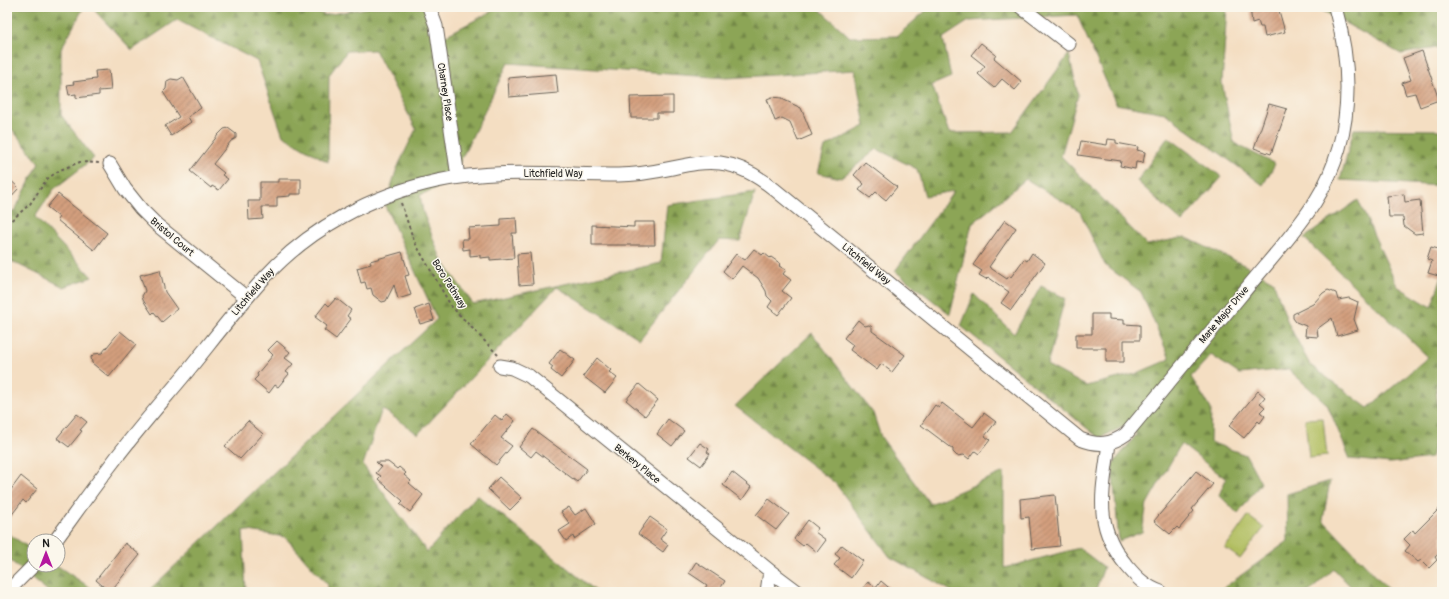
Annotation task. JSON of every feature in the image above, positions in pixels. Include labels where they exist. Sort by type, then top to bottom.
[{"type":"street","name":"Charney Place","points":[[429,7],[436,26],[458,177]]},
{"type":"street","points":[[1021,7],[1068,44]]},
{"type":"street","name":"Marie Major Drive","points":[[1109,443],[1118,440],[1131,428],[1302,221],[1327,180],[1337,154],[1344,127],[1347,103],[1347,59],[1343,35],[1335,7]]},
{"type":"street","name":"Litchfield Way","points":[[61,533],[113,461],[271,271],[309,238],[357,209],[398,192],[458,177],[541,173],[627,175],[701,162],[729,163],[740,167],[751,172],[774,189],[1080,439],[1099,444],[1109,443]]},
{"type":"street","name":"Bristol Court","points":[[110,164],[125,189],[141,209],[157,225],[247,298]]},
{"type":"street","name":"Berkery Place","points":[[506,367],[529,376],[798,592]]},
{"type":"street","points":[[1109,443],[1103,494],[1105,531],[1114,550],[1138,579],[1151,588],[1161,592]]},
{"type":"street","points":[[767,592],[770,571]]},
{"type":"street","points":[[7,592],[26,573]]},
{"type":"path","points":[[7,224],[30,204],[47,179],[60,170],[80,162],[110,164]]},
{"type":"path","name":"Boro Pathway","points":[[398,192],[414,240],[451,306],[506,367]]},
{"type":"green space","points":[[8,7],[84,7],[61,49],[61,115],[94,158],[54,189],[35,217],[92,277],[64,287],[7,259],[7,211],[14,212],[39,163],[7,123]]},
{"type":"green space","points":[[97,7],[304,7],[325,15],[373,7],[428,7],[439,39],[500,7],[817,7],[850,37],[897,36],[930,7],[1227,7],[1222,83],[1234,143],[1275,164],[1263,185],[1165,113],[1116,104],[1077,15],[969,21],[943,38],[951,77],[932,85],[949,133],[1012,132],[1069,54],[1078,95],[1061,156],[1147,245],[1185,237],[1246,266],[1273,281],[1288,323],[1310,365],[1368,408],[1428,357],[1304,238],[1358,200],[1397,286],[1431,307],[1442,277],[1442,377],[1436,387],[1439,424],[1431,458],[1390,463],[1350,459],[1327,404],[1288,369],[1239,374],[1211,355],[1191,377],[1211,409],[1210,442],[1246,455],[1261,483],[1238,514],[1219,495],[1226,479],[1181,444],[1147,504],[1142,532],[1119,541],[1112,465],[1137,434],[1123,427],[1099,438],[961,326],[974,294],[1014,334],[1041,286],[1065,298],[1047,365],[1086,386],[1135,374],[1170,359],[1141,292],[1105,265],[1080,212],[1026,179],[972,224],[950,314],[895,271],[954,191],[925,196],[917,169],[877,149],[841,178],[818,173],[825,147],[865,126],[855,70],[727,78],[508,63],[450,182],[420,195],[423,212],[441,259],[473,304],[661,263],[667,205],[755,192],[740,241],[719,240],[640,339],[557,287],[418,434],[382,409],[363,465],[427,552],[477,495],[597,592],[328,592],[328,585],[285,537],[243,530],[246,592],[147,592],[437,319],[385,206],[397,168],[416,129],[375,50],[347,51],[329,75],[328,162],[283,136],[257,61],[177,20],[132,50],[95,11]]},
{"type":"green space","points":[[1316,7],[1442,7],[1442,47],[1401,54]]},
{"type":"green space","points":[[1354,129],[1442,130],[1442,186],[1340,180]]},
{"type":"green space","points":[[1168,137],[1222,177],[1182,222],[1137,181]]},
{"type":"green space","points":[[812,333],[873,413],[881,437],[930,504],[1004,472],[1004,568],[1079,548],[1104,567],[1095,592],[953,592],[890,557],[835,483],[735,406]]},
{"type":"green space","points":[[1323,418],[1327,456],[1309,458],[1305,419]]},
{"type":"green space","points":[[1330,481],[1323,520],[1391,592],[1356,592],[1334,569],[1309,592],[1222,592],[1225,587],[1288,541],[1287,494]]},
{"type":"green space","points":[[1248,516],[1264,528],[1240,559],[1225,548]]},
{"type":"green space","points":[[7,533],[26,546],[26,573],[66,573],[66,572],[97,592],[49,592],[7,558]]},
{"type":"building","points":[[1250,7],[1278,7],[1285,32],[1265,37],[1263,27],[1260,27],[1258,21],[1252,23]]},
{"type":"building","points":[[981,43],[996,55],[994,58],[1022,82],[1015,90],[1002,79],[994,88],[978,74],[985,66],[971,55]]},
{"type":"building","points":[[1422,51],[1439,100],[1420,107],[1415,93],[1406,95],[1402,83],[1411,80],[1403,58]]},
{"type":"building","points":[[109,70],[111,90],[99,91],[99,95],[76,98],[76,94],[69,95],[67,85],[74,84],[73,82],[96,79],[95,71]]},
{"type":"building","points":[[556,74],[558,93],[509,97],[508,78]]},
{"type":"building","points":[[183,77],[201,108],[188,117],[191,122],[171,136],[165,126],[179,117],[163,92],[166,89],[167,81],[171,79],[178,80]]},
{"type":"building","points":[[673,96],[673,113],[657,113],[657,118],[631,118],[630,97]]},
{"type":"building","points":[[772,97],[782,98],[801,108],[812,135],[798,141],[790,122],[782,118],[775,121],[767,99]]},
{"type":"building","points":[[1269,104],[1287,109],[1271,154],[1254,148]]},
{"type":"building","points":[[228,128],[236,134],[236,138],[231,141],[213,164],[224,173],[222,175],[228,179],[219,190],[212,186],[211,188],[190,171],[218,135],[224,129]]},
{"type":"building","points":[[1108,139],[1116,140],[1116,143],[1138,147],[1137,150],[1145,152],[1143,163],[1136,162],[1135,169],[1120,166],[1121,161],[1078,155],[1081,141],[1107,145]]},
{"type":"building","points":[[865,162],[897,187],[886,200],[876,192],[870,198],[859,190],[864,184],[854,175]]},
{"type":"building","points":[[7,177],[19,188],[7,201]]},
{"type":"building","points":[[278,179],[301,179],[301,194],[290,194],[290,196],[277,197],[277,207],[262,207],[263,219],[249,220],[248,201],[260,201],[260,182],[278,182]]},
{"type":"building","points":[[58,194],[107,233],[94,250],[57,220],[59,217],[47,207]]},
{"type":"building","points":[[1404,194],[1405,202],[1420,200],[1423,233],[1415,234],[1404,226],[1403,217],[1389,217],[1387,196]]},
{"type":"building","points":[[516,218],[517,233],[512,233],[514,258],[490,260],[490,257],[480,258],[480,255],[470,256],[470,249],[463,250],[462,239],[469,239],[468,228],[501,226],[501,219]]},
{"type":"building","points":[[1005,220],[1016,228],[989,267],[1007,279],[1009,276],[1011,277],[1024,259],[1027,261],[1032,253],[1045,263],[1011,310],[1001,303],[1009,292],[988,277],[986,279],[979,275],[982,271],[973,265]]},
{"type":"building","points":[[634,222],[654,222],[655,245],[592,245],[592,225],[634,227]]},
{"type":"building","points":[[1431,247],[1442,250],[1442,277],[1428,273],[1432,261],[1427,259]]},
{"type":"building","points":[[754,249],[762,255],[764,253],[781,264],[779,266],[786,270],[783,274],[791,280],[782,291],[791,298],[778,315],[768,307],[772,301],[767,296],[766,291],[758,278],[742,266],[732,279],[723,271],[736,254],[745,260]]},
{"type":"building","points":[[402,252],[409,275],[405,276],[411,295],[398,299],[394,285],[386,301],[382,302],[373,295],[371,288],[367,289],[365,282],[361,283],[357,268],[371,264],[370,261]]},
{"type":"building","points":[[530,253],[533,284],[519,285],[517,254]]},
{"type":"building","points":[[160,270],[165,292],[177,309],[162,322],[154,312],[152,314],[143,300],[142,296],[145,291],[140,275]]},
{"type":"building","points":[[1328,290],[1336,293],[1338,300],[1349,298],[1358,302],[1354,319],[1358,330],[1337,336],[1332,318],[1317,329],[1318,337],[1305,336],[1306,326],[1296,322],[1293,318],[1293,314],[1313,304],[1323,293]]},
{"type":"building","points":[[336,298],[351,310],[347,316],[351,319],[336,339],[324,330],[327,326],[315,317],[326,303],[329,306]]},
{"type":"building","points":[[429,304],[434,320],[420,324],[415,309]]},
{"type":"building","points":[[1092,314],[1109,314],[1109,319],[1124,320],[1124,324],[1140,325],[1140,340],[1124,340],[1124,362],[1106,362],[1106,348],[1076,348],[1076,334],[1092,334]]},
{"type":"building","points":[[858,320],[865,326],[869,325],[872,327],[872,331],[905,355],[892,372],[881,364],[877,370],[850,350],[853,345],[844,338]]},
{"type":"building","points":[[120,331],[136,344],[109,377],[92,363],[91,357],[94,354],[102,353]]},
{"type":"building","points":[[277,341],[290,352],[285,358],[293,364],[286,372],[289,374],[278,387],[275,385],[269,393],[254,380],[258,376],[257,374],[273,355],[268,350]]},
{"type":"building","points":[[560,349],[575,360],[561,378],[551,370],[553,367],[549,364]]},
{"type":"building","points":[[597,358],[611,370],[609,372],[617,378],[605,393],[583,376]]},
{"type":"building","points":[[639,384],[658,400],[645,416],[626,400]]},
{"type":"building","points":[[1258,391],[1265,397],[1260,403],[1265,407],[1260,412],[1265,416],[1260,423],[1258,421],[1244,438],[1229,426]]},
{"type":"building","points":[[942,403],[973,427],[984,413],[996,422],[985,436],[990,440],[979,454],[975,451],[969,459],[964,455],[957,456],[953,452],[953,449],[921,425],[935,405],[939,408]]},
{"type":"building","points":[[77,414],[87,422],[80,430],[82,431],[69,447],[57,438]]},
{"type":"building","points":[[507,414],[515,421],[501,438],[512,446],[496,465],[471,444],[495,415],[502,421]]},
{"type":"building","points":[[668,419],[684,431],[672,446],[657,434]]},
{"type":"building","points":[[248,421],[263,434],[240,459],[225,446]]},
{"type":"building","points":[[533,429],[587,469],[577,482],[536,451],[531,457],[519,447]]},
{"type":"building","points":[[700,443],[709,449],[707,452],[710,454],[701,466],[689,457]]},
{"type":"building","points":[[376,462],[388,462],[397,469],[399,467],[406,473],[404,475],[411,481],[409,483],[423,495],[410,512],[400,504],[403,501],[378,479],[381,476],[376,473],[381,467]]},
{"type":"building","points":[[1196,471],[1213,484],[1192,509],[1194,511],[1179,529],[1177,527],[1170,534],[1154,521]]},
{"type":"building","points":[[732,472],[751,487],[742,500],[723,485]]},
{"type":"building","points":[[21,476],[37,489],[26,503],[23,500],[7,521],[7,495]]},
{"type":"building","points":[[499,477],[522,498],[510,510],[488,489]]},
{"type":"building","points":[[1055,495],[1060,546],[1032,549],[1029,517],[1021,518],[1020,499]]},
{"type":"building","points":[[769,499],[789,514],[776,530],[756,515]]},
{"type":"building","points":[[1442,506],[1442,551],[1435,557],[1437,560],[1429,568],[1421,560],[1418,562],[1405,551],[1410,545],[1404,539],[1413,530],[1415,533]]},
{"type":"building","points":[[569,507],[575,515],[586,508],[596,524],[574,539],[573,536],[566,541],[559,531],[570,524],[561,512]]},
{"type":"building","points":[[650,517],[667,529],[660,539],[668,545],[663,552],[638,534]]},
{"type":"building","points":[[808,520],[818,528],[815,532],[826,540],[817,552],[806,543],[803,546],[794,539]]},
{"type":"building","points":[[125,543],[140,555],[110,592],[96,580]]},
{"type":"building","points":[[842,545],[863,561],[851,578],[834,565],[840,558],[835,554]]},
{"type":"building","points":[[696,562],[725,581],[718,592],[703,592],[707,585],[689,573]]},
{"type":"building","points":[[881,581],[894,592],[860,592],[868,582],[876,588]]}]
